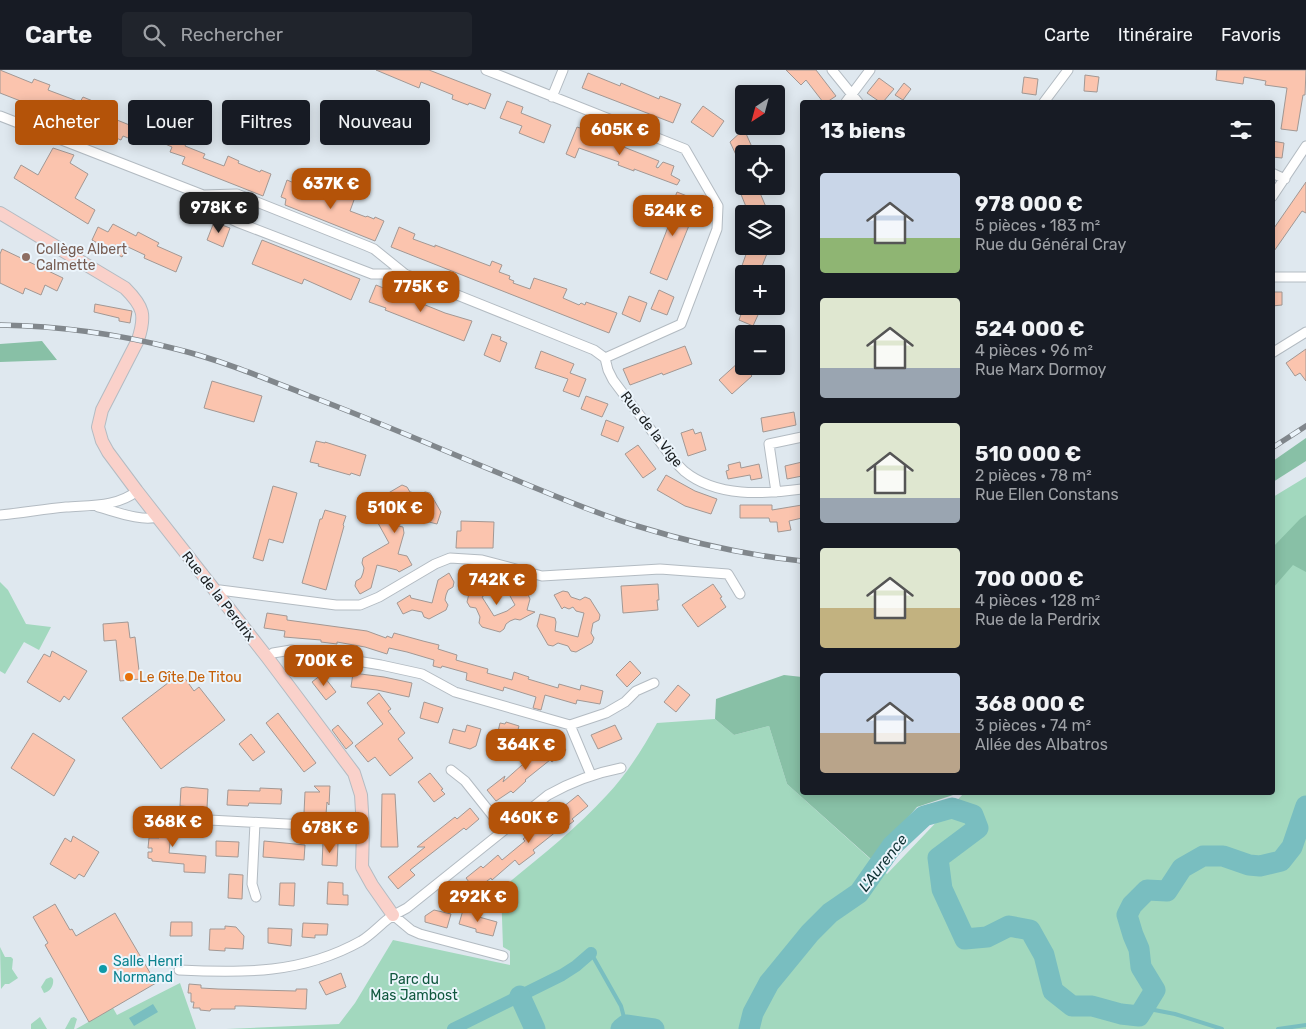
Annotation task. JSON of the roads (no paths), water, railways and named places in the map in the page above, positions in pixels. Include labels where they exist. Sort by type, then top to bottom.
[{"type":"street","points":[[203,195],[237,194],[374,249],[406,274],[594,350],[605,358],[681,324],[717,228],[718,206],[685,149],[486,70]]},
{"type":"street","points":[[552,97],[563,70]]},
{"type":"street","points":[[832,70],[856,100]]},
{"type":"street","points":[[847,100],[870,70]]},
{"type":"street","points":[[1046,100],[1068,70]]},
{"type":"street","points":[[0,116],[203,195],[231,219],[372,274],[406,274]]},
{"type":"street","points":[[1275,193],[1306,146]]},
{"type":"street","points":[[1275,174],[1285,179]]},
{"type":"street","name":"Rue de la Perdrix","points":[[0,212],[125,288],[137,300],[143,314],[142,329],[102,410],[98,426],[102,441],[137,491],[267,657],[354,773],[361,795],[363,828],[362,867],[372,885],[394,915],[411,930],[503,956]]},
{"type":"street","points":[[1275,277],[1306,277]]},
{"type":"street","points":[[1275,351],[1306,332]]},
{"type":"street","name":"Rue de la Vige","points":[[605,358],[613,380],[672,458],[685,471],[705,483],[736,492],[776,492],[800,489]]},
{"type":"street","points":[[776,492],[769,444],[800,437]]},
{"type":"street","points":[[0,515],[67,507],[95,506],[127,499],[137,491]]},
{"type":"street","points":[[95,506],[139,517],[151,519],[157,517]]},
{"type":"street","points":[[216,593],[220,590],[336,605],[360,605],[379,597],[435,564],[450,558],[482,560],[542,576],[660,569],[728,574],[740,594]]},
{"type":"street","points":[[267,657],[273,653],[291,650],[414,672],[422,674],[455,692],[570,725],[606,713],[624,702],[636,691],[654,684]]},
{"type":"street","points":[[570,725],[591,775]]},
{"type":"street","points":[[179,970],[233,972],[284,968],[315,960],[342,950],[361,940],[394,915],[407,908],[548,795],[591,775],[622,768]]},
{"type":"street","points":[[451,770],[465,781],[504,830]]},
{"type":"street","points":[[195,829],[209,820],[363,828]]},
{"type":"street","points":[[255,823],[252,884],[256,897]]},
{"type":"water","points":[[153,1004],[158,1012],[134,1026],[129,1018]]},
{"type":"waterway","name":"L'Aurence","points":[[749,1029],[753,1013],[769,983],[810,933],[830,913],[859,893],[892,846],[924,816],[952,808],[973,815],[978,828],[938,858],[942,889],[965,939],[987,937],[1009,926],[1030,930],[1044,955],[1053,991],[1072,1006],[1092,1006],[1121,1014],[1139,1016],[1155,990],[1141,967],[1139,949],[1127,915],[1132,905],[1147,890],[1167,891],[1182,868],[1203,856],[1223,856],[1249,865],[1260,866],[1281,861],[1292,847],[1306,806]]},
{"type":"waterway","name":"L'Aurence","points":[[591,953],[621,1006],[626,1025]]},
{"type":"waterway","name":"L'Aurence","points":[[453,1029],[562,975],[591,953]]},
{"type":"waterway","name":"L'Aurence","points":[[520,996],[535,1029]]},
{"type":"waterway","points":[[1144,1008],[1175,1014],[1222,1029]]},
{"type":"waterway","name":"L'Aurence","points":[[621,1029],[626,1025],[654,1029]]},
{"type":"waterway","points":[[1278,1029],[1306,1025]]},
{"type":"railway","points":[[0,325],[89,332],[133,339],[193,353],[384,425],[589,510],[621,521],[719,548],[800,561]]},
{"type":"railway","points":[[1275,446],[1306,426]]},
{"type":"place","name":"Collège Albert Calmette","points":[[26,257]]},
{"type":"place","name":"Le Gîte De Titou","points":[[129,677]]},
{"type":"place","name":"Salle Henri Normand","points":[[103,969]]},
{"type":"park label","name":"Parc du Mas Jambost","points":[[414,988]]}]
